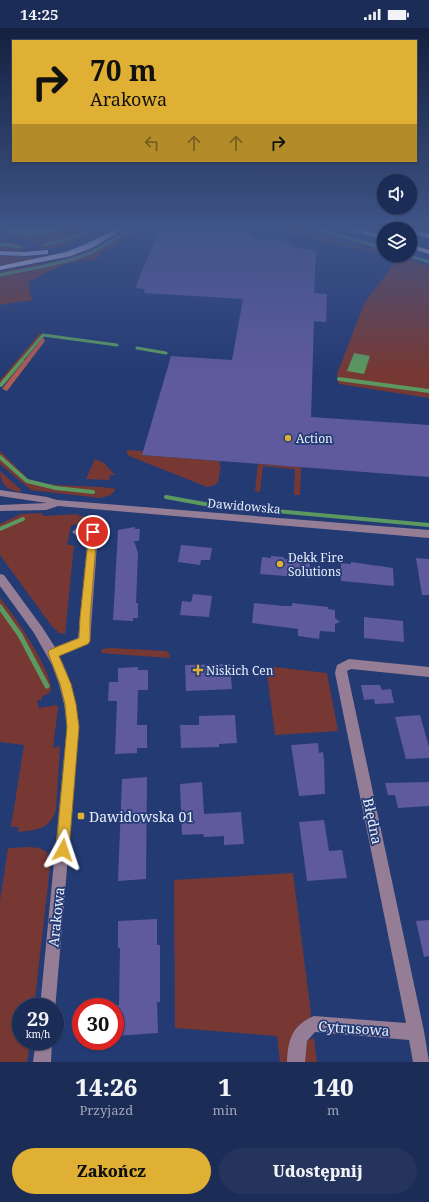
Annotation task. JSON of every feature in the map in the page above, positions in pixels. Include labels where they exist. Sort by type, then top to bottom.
[{"type":"street","name":"Dawidowska","points":[[0,493],[47,500],[58,504],[429,534]]},
{"type":"street","name":"Dawidowska","points":[[0,508],[46,507],[58,504]]},
{"type":"street","points":[[53,653],[84,641],[93,532],[77,532]]},
{"type":"street","name":"Arakowa","points":[[0,578],[41,632],[53,653],[66,684],[71,704],[73,727],[49,998]]},
{"type":"street","name":"Błędna","points":[[422,1062],[341,669],[349,664],[429,672]]},
{"type":"street","name":"Cytrusowa","points":[[296,1062],[299,1036],[307,1027],[314,1024],[402,1032],[416,1031]]},
{"type":"street","points":[[42,1062],[43,1050]]},
{"type":"shaded area","points":[[0,277],[38,277],[28,282],[32,300],[0,305]]},
{"type":"shaded area","points":[[384,277],[429,277],[429,398],[339,384],[337,374],[364,304]]},
{"type":"shaded area","points":[[40,333],[43,337],[6,383],[0,382],[0,380]]},
{"type":"shaded area","points":[[43,337],[45,341],[7,391],[2,389]]},
{"type":"shaded area","points":[[354,353],[370,356],[364,374],[347,371]]},
{"type":"shaded area","points":[[127,450],[143,451],[142,455],[220,461],[219,465],[221,465],[218,482],[215,485],[207,487],[129,456]]},
{"type":"shaded area","points":[[0,451],[28,479],[49,484],[116,489],[111,495],[100,498],[31,490],[0,464]]},
{"type":"shaded area","points":[[95,459],[104,463],[115,475],[110,475],[109,480],[86,479]]},
{"type":"shaded area","points":[[258,464],[301,467],[300,495],[294,495],[295,469],[263,466],[260,492],[255,491]]},
{"type":"shaded area","points":[[0,471],[21,490],[20,492],[11,490],[5,486],[0,476]]},
{"type":"shaded area","points":[[42,513],[43,516],[79,514],[78,516],[100,517],[99,523],[71,525],[67,545],[74,545],[65,634],[59,633],[51,625],[0,555],[0,524],[21,514]]},
{"type":"shaded area","points":[[0,598],[14,616],[31,643],[46,670],[50,681],[51,690],[48,694],[42,696],[42,699],[37,701],[39,708],[57,705],[58,708],[53,748],[60,746],[56,809],[54,816],[47,825],[37,829],[18,832],[19,827],[11,827],[24,745],[0,742]]},
{"type":"shaded area","points":[[111,648],[166,651],[170,654],[169,658],[101,653],[102,649]]},
{"type":"shaded area","points":[[274,667],[327,673],[338,731],[275,735],[267,673]]},
{"type":"shaded area","points":[[8,848],[39,848],[47,852],[50,867],[35,998],[12,998],[12,1050],[29,1050],[27,1062],[0,1062],[0,901]]},
{"type":"shaded area","points":[[293,873],[311,1014],[310,1020],[288,1062],[280,1062],[277,1036],[175,1028],[174,880]]},
{"type":"shaded area","points":[[314,1038],[317,1062],[304,1062],[305,1047],[308,1040]]},
{"type":"building","points":[[139,277],[315,277],[314,293],[327,294],[326,322],[314,321],[311,417],[429,425],[429,477],[142,455],[171,356],[232,360],[243,299],[144,293],[145,289],[135,288]]},
{"type":"building","points":[[135,527],[135,529],[140,529],[139,541],[134,541],[138,553],[136,603],[138,603],[138,618],[133,618],[133,621],[113,620],[118,530]]},
{"type":"building","points":[[181,545],[212,548],[210,560],[201,560],[200,565],[178,562]]},
{"type":"building","points":[[271,556],[284,557],[284,559],[310,561],[310,578],[260,574],[262,557],[271,558]]},
{"type":"building","points":[[416,558],[429,559],[429,595],[422,595]]},
{"type":"building","points":[[351,562],[393,568],[394,586],[341,581],[341,563],[351,564]]},
{"type":"building","points":[[193,594],[212,596],[209,617],[180,615],[182,601],[191,602]]},
{"type":"building","points":[[254,603],[292,606],[292,603],[328,607],[328,609],[335,610],[335,618],[340,622],[335,624],[335,632],[320,631],[319,639],[298,636],[298,629],[252,623]]},
{"type":"building","points":[[364,617],[403,621],[404,642],[364,638]]},
{"type":"building","points":[[230,664],[232,689],[186,691],[185,665]]},
{"type":"building","points":[[138,667],[138,670],[148,670],[148,690],[138,690],[137,725],[147,725],[147,748],[137,748],[137,753],[115,754],[117,701],[108,701],[109,682],[118,682],[118,668]]},
{"type":"building","points":[[361,685],[380,685],[382,690],[391,689],[394,703],[375,704],[374,699],[364,700]]},
{"type":"building","points":[[235,715],[237,743],[219,744],[219,747],[181,748],[180,725],[199,725],[199,716]]},
{"type":"building","points":[[420,715],[429,747],[429,758],[406,759],[395,717]]},
{"type":"building","points":[[318,743],[319,753],[323,752],[325,794],[299,796],[291,745]]},
{"type":"building","points":[[147,777],[146,879],[118,881],[122,779]]},
{"type":"building","points":[[202,782],[204,814],[241,812],[244,844],[224,845],[224,836],[204,837],[203,834],[182,835],[180,784]]},
{"type":"building","points":[[429,782],[429,806],[398,808],[395,795],[388,795],[385,783]]},
{"type":"building","points":[[324,820],[329,851],[342,850],[347,878],[307,881],[299,822]]},
{"type":"building","points":[[157,919],[157,945],[160,945],[160,1002],[157,1002],[158,1033],[124,1035],[124,998],[119,998],[120,948],[118,948],[118,921]]},
{"type":"building","points":[[429,920],[429,956],[424,957],[416,921]]},
{"type":"waterway","points":[[21,361],[43,335],[117,345]]},
{"type":"waterway","points":[[137,348],[166,353]]},
{"type":"waterway","points":[[1,385],[22,360]]},
{"type":"waterway","points":[[339,379],[429,391]]},
{"type":"waterway","points":[[0,457],[27,481],[56,488],[93,492]]},
{"type":"waterway","points":[[166,497],[210,505],[429,525]]},
{"type":"waterway","points":[[0,529],[23,519]]},
{"type":"waterway","points":[[0,607],[20,635],[47,686]]},
{"type":"place","name":"Action","points":[[288,438]]},
{"type":"place","name":"Dekk Fire Solutions","points":[[280,564]]},
{"type":"place","name":"Niskich Cen","points":[[198,670]]},
{"type":"place","name":"Dawidowska 01","points":[[81,816]]},
{"type":"route","points":[[63,850],[73,727],[71,704],[66,684],[53,653],[84,641],[93,532]]}]
